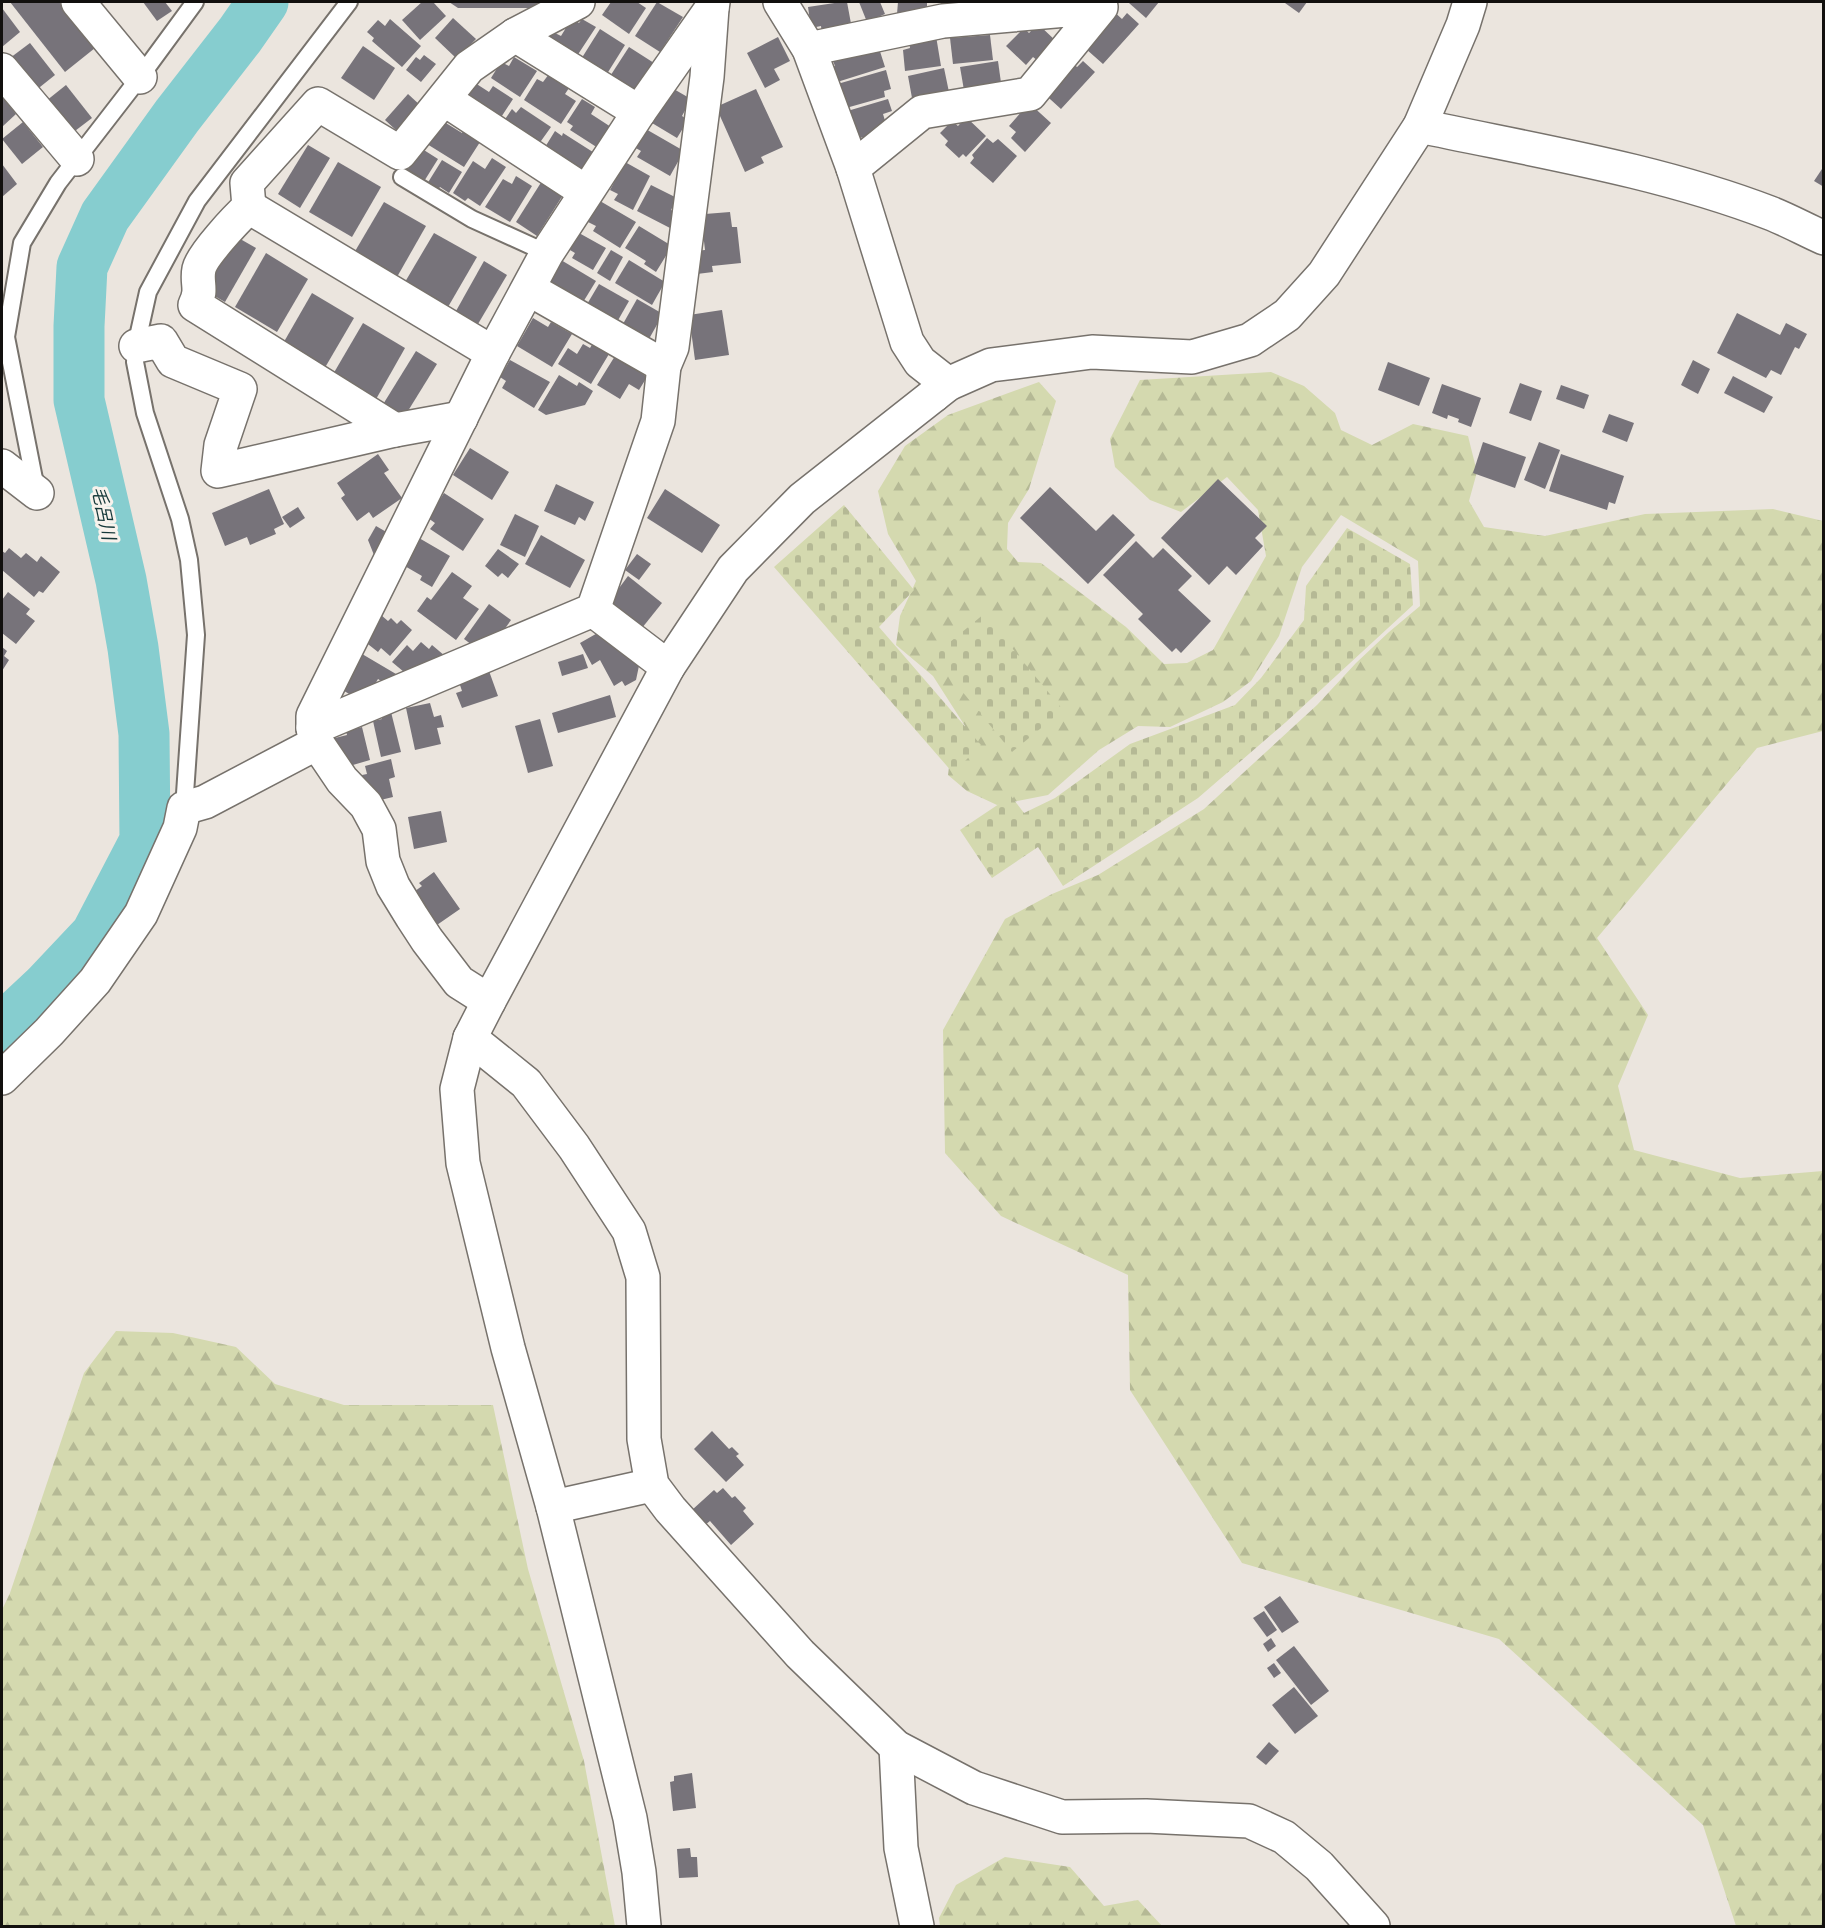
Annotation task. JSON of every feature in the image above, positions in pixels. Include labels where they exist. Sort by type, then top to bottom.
[{"type":"street","points":[[78,2],[140,77]]},
{"type":"street","points":[[249,207],[247,183],[318,104],[400,153],[469,67],[515,35],[578,2]]},
{"type":"street","points":[[780,2],[809,49],[853,168],[907,342],[941,390]]},
{"type":"street","points":[[644,1926],[639,1872],[630,1818],[553,1507],[508,1348],[463,1163],[457,1089],[470,1038],[668,667],[733,569],[802,499],[941,390],[991,365],[1092,352],[1192,357],[1250,340],[1287,315],[1324,274],[1420,126],[1463,25],[1470,2]]},
{"type":"street","points":[[489,1001],[459,982],[427,940],[393,886],[383,861],[379,829],[366,805],[342,780],[315,736],[313,716],[493,353],[547,253],[712,5]]},
{"type":"street","points":[[2,1078],[49,1032],[95,981],[141,914],[180,828],[184,808],[205,802],[315,736],[593,610],[658,421],[663,366],[672,347],[674,335],[707,77],[712,5]]},
{"type":"street","points":[[809,49],[943,21],[1101,8],[1030,94],[922,112],[853,168]]},
{"type":"street","points":[[515,35],[639,112]]},
{"type":"street","points":[[2,70],[77,159]]},
{"type":"street","points":[[444,99],[586,192]]},
{"type":"street","points":[[1420,126],[1593,162],[1685,186],[1770,213],[1824,238]]},
{"type":"street","points":[[249,207],[229,225],[199,267],[200,294],[195,305],[394,430]]},
{"type":"street","points":[[249,207],[493,353]]},
{"type":"street","points":[[529,289],[663,366]]},
{"type":"street","points":[[136,346],[161,341],[173,361],[240,389],[221,445],[218,471],[394,430],[461,418]]},
{"type":"street","points":[[2,466],[37,493]]},
{"type":"street","points":[[593,610],[668,667]]},
{"type":"street","points":[[470,1038],[526,1083],[574,1147],[629,1231],[643,1277],[644,1439],[652,1485],[670,1509],[800,1654],[896,1747],[974,1788],[1062,1818],[1146,1816],[1249,1821],[1284,1838],[1318,1866],[1373,1926]]},
{"type":"street","points":[[553,1507],[652,1485]]},
{"type":"street","points":[[896,1747],[901,1848],[917,1926]]},
{"type":"lane","points":[[37,493],[6,337],[22,243],[58,183],[195,2]]},
{"type":"lane","points":[[184,808],[196,635],[189,560],[177,508],[145,413],[135,362],[136,346],[148,292],[198,201],[349,2]]},
{"type":"lane","points":[[402,177],[472,219],[547,253]]},
{"type":"green space","points":[[1271,372],[1304,386],[1335,413],[1341,430],[1372,445],[1413,424],[1468,436],[1477,472],[1469,501],[1484,527],[1545,536],[1645,514],[1773,509],[1823,521],[1823,731],[1757,748],[1597,938],[1648,1015],[1618,1086],[1634,1150],[1740,1178],[1823,1171],[1823,1926],[1736,1926],[1703,1825],[1499,1639],[1242,1563],[1130,1390],[1128,1275],[1001,1216],[945,1153],[943,1030],[1005,919],[1052,894],[1098,875],[1204,809],[1317,705],[1356,663],[1420,606],[1418,561],[1341,515],[1302,567],[1279,636],[1251,681],[1223,702],[1170,727],[1138,726],[1099,750],[1048,795],[997,805],[967,791],[948,775],[950,759],[965,726],[933,676],[896,645],[900,616],[916,581],[888,534],[878,491],[905,446],[948,415],[1039,382],[1056,401],[1029,489],[1008,523],[1007,549],[1018,562],[1041,563],[1126,627],[1164,664],[1187,663],[1213,650],[1266,556],[1258,510],[1227,477],[1181,512],[1150,500],[1115,467],[1110,439],[1140,380]]},
{"type":"green space","points":[[844,505],[914,590],[879,627],[981,745],[953,773],[774,567]]},
{"type":"green space","points":[[1347,528],[1410,564],[1413,605],[1286,722],[1198,798],[1063,886],[1038,847],[992,878],[960,830],[1011,796],[1024,813],[1055,798],[1130,744],[1235,705],[1261,678],[1304,620],[1306,586]]},
{"type":"green space","points":[[984,614],[1063,710],[1012,752],[933,656]]},
{"type":"green space","points":[[116,1331],[173,1333],[236,1347],[275,1384],[344,1405],[493,1405],[528,1569],[584,1761],[615,1926],[2,1926],[2,1610],[10,1593],[84,1373]]},
{"type":"green space","points":[[1005,1857],[1070,1867],[1104,1906],[1138,1900],[1162,1926],[940,1926],[939,1918],[956,1885]]},
{"type":"building","points":[[10,2],[59,2],[95,48],[65,72]]},
{"type":"building","points":[[143,2],[165,2],[172,11],[157,21]]},
{"type":"building","points":[[422,2],[433,2],[446,16],[420,40],[402,20]]},
{"type":"building","points":[[449,2],[537,2],[537,8],[458,8]]},
{"type":"building","points":[[611,2],[637,2],[646,8],[629,34],[602,15]]},
{"type":"building","points":[[657,2],[683,17],[660,52],[635,36]]},
{"type":"building","points":[[847,2],[852,29],[822,35],[821,26],[811,28],[808,7]]},
{"type":"building","points":[[859,2],[880,2],[885,14],[867,22]]},
{"type":"building","points":[[898,2],[927,2],[927,14],[897,14]]},
{"type":"building","points":[[1159,2],[1146,18],[1129,3]]},
{"type":"building","points":[[1307,2],[1299,13],[1285,3]]},
{"type":"building","points":[[2,8],[20,32],[2,47]]},
{"type":"building","points":[[1111,9],[1122,19],[1127,13],[1139,24],[1103,64],[1086,49]]},
{"type":"building","points":[[453,18],[476,39],[457,59],[435,38]]},
{"type":"building","points":[[572,18],[579,23],[582,19],[596,27],[573,62],[545,44],[553,32],[561,36]]},
{"type":"building","points":[[390,19],[421,46],[402,67],[372,41],[374,38],[367,32],[378,20],[385,26]]},
{"type":"building","points":[[1038,24],[1057,42],[1038,61],[1033,57],[1026,65],[1006,46],[1024,28],[1029,33]]},
{"type":"building","points":[[600,29],[625,45],[605,77],[578,64]]},
{"type":"building","points":[[990,35],[993,60],[953,64],[950,38]]},
{"type":"building","points":[[936,36],[941,66],[905,71],[903,50],[910,48],[909,40]]},
{"type":"building","points":[[778,37],[790,61],[774,69],[780,80],[765,88],[747,53]]},
{"type":"building","points":[[877,42],[885,67],[834,83],[829,68],[835,66],[831,56]]},
{"type":"building","points":[[30,43],[55,75],[35,91],[10,58]]},
{"type":"building","points":[[363,46],[395,68],[374,100],[341,78]]},
{"type":"building","points":[[629,47],[654,63],[634,95],[605,84]]},
{"type":"building","points":[[424,55],[436,64],[421,82],[406,70],[416,57],[420,60]]},
{"type":"building","points":[[514,57],[537,71],[520,97],[491,78],[501,62],[509,66]]},
{"type":"building","points":[[1068,59],[1077,67],[1083,61],[1095,72],[1061,109],[1040,90]]},
{"type":"building","points":[[998,61],[1002,90],[965,96],[960,67]]},
{"type":"building","points":[[944,68],[950,97],[919,104],[917,97],[912,98],[908,76]]},
{"type":"building","points":[[886,70],[891,89],[884,91],[885,97],[846,108],[834,85]]},
{"type":"building","points":[[549,74],[569,88],[565,94],[576,101],[561,124],[524,100],[537,79],[543,82]]},
{"type":"building","points":[[472,81],[489,92],[493,86],[513,99],[496,125],[463,96]]},
{"type":"building","points":[[66,85],[92,118],[71,134],[46,101]]},
{"type":"building","points":[[672,88],[691,99],[682,116],[688,120],[677,138],[652,123]]},
{"type":"building","points":[[756,89],[783,147],[761,157],[764,163],[745,172],[716,107]]},
{"type":"building","points":[[408,94],[421,106],[398,132],[385,120]]},
{"type":"building","points":[[2,96],[16,114],[2,127]]},
{"type":"building","points":[[582,99],[595,107],[591,114],[611,127],[598,148],[570,130],[573,126],[567,122]]},
{"type":"building","points":[[888,99],[892,111],[883,114],[886,124],[876,127],[878,133],[860,138],[858,133],[852,135],[844,112]]},
{"type":"building","points":[[1029,103],[1051,123],[1025,152],[1011,138],[1016,132],[1009,126]]},
{"type":"building","points":[[521,107],[551,127],[536,148],[501,125],[512,109],[516,113]]},
{"type":"building","points":[[966,117],[986,136],[966,157],[963,154],[959,158],[945,145],[948,141],[940,133],[952,121],[958,126]]},
{"type":"building","points":[[441,120],[462,133],[467,124],[477,130],[472,137],[480,142],[464,167],[427,144]]},
{"type":"building","points":[[23,122],[43,147],[22,164],[2,139]]},
{"type":"building","points":[[644,128],[684,151],[670,176],[637,157],[641,151],[634,147]]},
{"type":"building","points":[[555,131],[562,136],[563,133],[596,154],[584,172],[542,152]]},
{"type":"building","points":[[987,138],[993,143],[998,139],[1017,156],[993,183],[970,163],[974,158],[972,155]]},
{"type":"building","points":[[308,145],[330,158],[300,208],[278,194]]},
{"type":"building","points":[[416,145],[438,159],[423,183],[406,172],[410,166],[405,163]]},
{"type":"building","points":[[492,158],[506,167],[480,206],[468,198],[465,201],[453,193],[473,161],[485,169]]},
{"type":"building","points":[[442,160],[462,172],[449,193],[440,187],[437,191],[427,184]]},
{"type":"building","points":[[338,162],[381,187],[352,237],[309,212]]},
{"type":"building","points":[[625,162],[650,176],[633,210],[614,200],[618,194],[610,190]]},
{"type":"building","points":[[2,164],[17,184],[2,197]]},
{"type":"building","points":[[1824,166],[1824,187],[1814,181]]},
{"type":"building","points":[[516,176],[532,186],[510,222],[485,207],[503,179],[512,184]]},
{"type":"building","points":[[542,181],[563,195],[537,236],[516,222]]},
{"type":"building","points":[[651,185],[677,198],[671,210],[677,213],[670,228],[637,211]]},
{"type":"building","points":[[600,201],[636,222],[620,248],[593,231],[596,226],[588,222]]},
{"type":"building","points":[[384,202],[426,226],[397,277],[354,253]]},
{"type":"building","points":[[730,212],[732,227],[737,227],[741,263],[712,266],[713,272],[697,274],[694,251],[705,250],[703,233],[705,214]]},
{"type":"building","points":[[639,226],[672,246],[656,272],[644,264],[646,261],[625,248]]},
{"type":"building","points":[[434,233],[477,257],[448,307],[405,282]]},
{"type":"building","points":[[579,233],[606,248],[593,270],[572,258],[575,253],[570,250]]},
{"type":"building","points":[[235,236],[256,248],[225,302],[204,290]]},
{"type":"building","points":[[611,250],[623,257],[610,281],[597,273]]},
{"type":"building","points":[[266,253],[308,279],[277,332],[235,307]]},
{"type":"building","points":[[561,260],[596,281],[577,312],[547,284]]},
{"type":"building","points":[[629,260],[665,282],[652,305],[615,283]]},
{"type":"building","points":[[484,261],[507,275],[478,324],[456,311]]},
{"type":"building","points":[[599,284],[629,301],[613,329],[583,311]]},
{"type":"building","points":[[312,293],[354,318],[323,371],[281,347]]},
{"type":"building","points":[[637,299],[663,314],[645,346],[619,331]]},
{"type":"building","points":[[722,310],[729,355],[695,360],[689,315]]},
{"type":"building","points":[[1737,313],[1780,335],[1786,323],[1807,334],[1799,349],[1795,347],[1781,375],[1771,370],[1766,378],[1717,353]]},
{"type":"building","points":[[533,318],[548,327],[551,322],[572,334],[552,367],[517,346]]},
{"type":"building","points":[[363,323],[405,348],[375,401],[332,376]]},
{"type":"building","points":[[593,343],[609,354],[591,384],[558,364],[568,348],[577,354],[583,344],[590,348]]},
{"type":"building","points":[[416,351],[437,364],[403,419],[382,406]]},
{"type":"building","points":[[615,356],[647,377],[639,390],[629,384],[620,399],[597,385]]},
{"type":"building","points":[[510,360],[550,382],[534,408],[502,388],[506,381],[500,377]]},
{"type":"building","points":[[1693,360],[1710,369],[1698,394],[1681,385]]},
{"type":"building","points":[[1388,362],[1430,378],[1419,406],[1378,390]]},
{"type":"building","points":[[559,375],[577,386],[579,382],[593,391],[585,405],[546,415],[538,410]]},
{"type":"building","points":[[1733,376],[1773,397],[1764,413],[1724,393]]},
{"type":"building","points":[[1520,383],[1542,391],[1531,421],[1509,413]]},
{"type":"building","points":[[1442,384],[1481,398],[1471,427],[1448,415],[1447,419],[1432,413]]},
{"type":"building","points":[[1561,385],[1589,395],[1584,409],[1556,399]]},
{"type":"building","points":[[1609,414],[1634,423],[1627,442],[1602,432]]},
{"type":"building","points":[[1483,442],[1526,457],[1515,488],[1473,473]]},
{"type":"building","points":[[1539,442],[1560,450],[1545,489],[1524,480]]},
{"type":"building","points":[[470,448],[509,472],[492,500],[453,475]]},
{"type":"building","points":[[378,454],[389,470],[384,473],[402,498],[373,518],[369,512],[357,521],[341,498],[345,495],[337,483]]},
{"type":"building","points":[[1561,454],[1624,476],[1615,504],[1609,502],[1607,510],[1549,491]]},
{"type":"building","points":[[1218,479],[1267,526],[1255,538],[1263,546],[1236,575],[1227,566],[1209,585],[1161,538]]},
{"type":"building","points":[[556,484],[594,502],[585,521],[579,517],[575,525],[544,511]]},
{"type":"building","points":[[1050,487],[1096,531],[1113,514],[1135,535],[1088,584],[1020,518]]},
{"type":"building","points":[[269,489],[284,524],[274,529],[276,534],[250,545],[247,537],[225,546],[212,513]]},
{"type":"building","points":[[665,489],[720,525],[702,553],[647,518]]},
{"type":"building","points":[[444,493],[484,519],[463,551],[430,529],[435,523],[428,518]]},
{"type":"building","points":[[298,507],[305,518],[290,528],[282,517]]},
{"type":"building","points":[[515,514],[539,526],[525,557],[500,545]]},
{"type":"building","points":[[376,526],[395,537],[378,565],[368,540]]},
{"type":"building","points":[[541,535],[585,560],[570,588],[525,564]]},
{"type":"building","points":[[419,538],[450,556],[432,587],[420,580],[422,576],[403,565]]},
{"type":"building","points":[[1136,541],[1153,558],[1163,548],[1192,576],[1178,590],[1211,621],[1181,653],[1176,648],[1172,652],[1138,619],[1143,614],[1103,575]]},
{"type":"building","points":[[9,548],[21,558],[26,553],[37,562],[41,556],[60,572],[43,593],[39,591],[34,597],[2,570],[2,551],[5,553]]},
{"type":"building","points":[[498,549],[519,564],[508,578],[502,573],[498,577],[485,566]]},
{"type":"building","points":[[637,554],[651,564],[639,580],[625,570]]},
{"type":"building","points":[[452,572],[472,586],[463,598],[479,609],[456,640],[417,611],[427,597],[431,600]]},
{"type":"building","points":[[628,576],[662,603],[638,633],[605,607]]},
{"type":"building","points":[[8,592],[30,609],[26,614],[35,621],[16,644],[2,633],[2,600]]},
{"type":"building","points":[[489,604],[511,620],[492,647],[479,650],[464,639]]},
{"type":"building","points":[[381,615],[388,621],[391,618],[397,624],[401,620],[412,630],[390,656],[381,648],[378,652],[364,641]]},
{"type":"building","points":[[601,631],[640,661],[636,680],[625,686],[622,681],[614,686],[600,660],[592,665],[580,643]]},
{"type":"building","points":[[421,642],[429,649],[432,645],[445,656],[410,677],[392,662],[407,645],[413,651]]},
{"type":"building","points":[[2,647],[7,651],[4,656],[9,660],[2,671]]},
{"type":"building","points":[[357,651],[396,674],[389,686],[378,679],[364,703],[336,686]]},
{"type":"building","points":[[583,654],[588,668],[562,676],[558,662]]},
{"type":"building","points":[[489,671],[498,696],[462,708],[456,693],[462,691],[459,682]]},
{"type":"building","points":[[610,695],[616,717],[558,733],[552,713]]},
{"type":"building","points":[[430,703],[434,717],[441,715],[444,727],[437,728],[441,744],[415,750],[406,708]]},
{"type":"building","points":[[391,712],[401,752],[381,757],[373,721],[382,719],[380,715]]},
{"type":"building","points":[[540,719],[553,766],[528,773],[515,726]]},
{"type":"building","points":[[362,727],[370,760],[346,767],[327,740],[347,735],[346,731]]},
{"type":"building","points":[[391,759],[395,777],[389,779],[393,797],[372,802],[363,782],[362,775],[367,774],[365,766]]},
{"type":"building","points":[[441,811],[447,842],[414,849],[408,817]]},
{"type":"building","points":[[434,872],[460,909],[434,927],[411,894],[422,886],[419,883]]},
{"type":"building","points":[[712,1431],[729,1449],[732,1447],[739,1454],[736,1456],[744,1465],[726,1482],[694,1449]]},
{"type":"building","points":[[723,1488],[732,1498],[735,1496],[746,1508],[743,1511],[754,1524],[731,1545],[710,1521],[705,1525],[692,1510],[714,1490],[717,1493]]},
{"type":"building","points":[[1280,1596],[1299,1622],[1282,1633],[1264,1607]]},
{"type":"building","points":[[1264,1611],[1277,1630],[1267,1637],[1253,1618]]},
{"type":"building","points":[[1271,1638],[1276,1646],[1268,1652],[1263,1644]]},
{"type":"building","points":[[1294,1646],[1329,1691],[1311,1705],[1276,1660]]},
{"type":"building","points":[[1274,1663],[1281,1673],[1274,1678],[1267,1668]]},
{"type":"building","points":[[1294,1687],[1318,1716],[1295,1734],[1272,1705]]},
{"type":"building","points":[[1269,1742],[1279,1751],[1266,1765],[1256,1757]]},
{"type":"building","points":[[692,1773],[696,1808],[673,1811],[670,1782],[674,1781],[674,1776]]},
{"type":"building","points":[[690,1848],[691,1857],[697,1857],[698,1877],[679,1878],[677,1849]]},
{"type":"waterway","name":"毛呂川","points":[[2,1029],[46,988],[96,935],[145,841],[144,734],[133,648],[121,580],[79,400],[82,267],[105,216],[263,2]]}]
